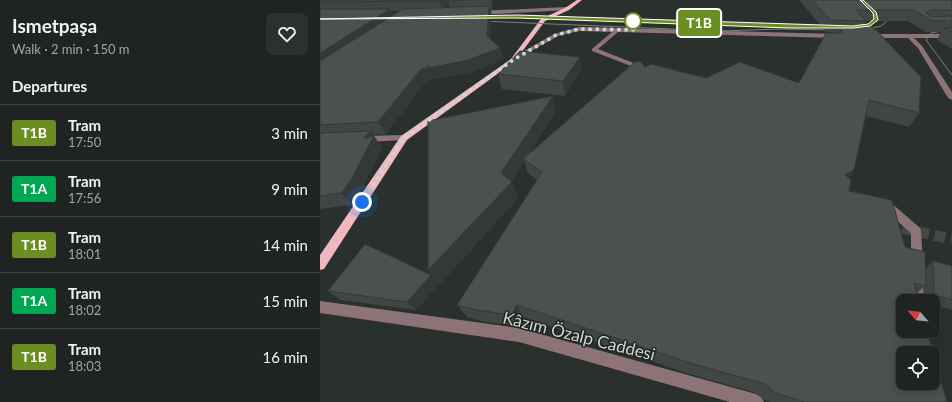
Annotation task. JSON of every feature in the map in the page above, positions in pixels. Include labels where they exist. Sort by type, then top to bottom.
[{"type":"main road","points":[[320,265],[404,138],[513,60],[543,20],[567,9],[580,0]]},
{"type":"street","points":[[469,13],[567,9]]},
{"type":"street","points":[[513,60],[556,35],[579,29],[846,36]]},
{"type":"street","points":[[618,30],[594,50],[644,69],[646,77]]},
{"type":"street","points":[[861,36],[952,36]]},
{"type":"street","points":[[910,37],[920,48],[952,98]]},
{"type":"street","points":[[358,140],[404,138]]},
{"type":"street","points":[[876,200],[883,202],[916,231],[918,294]]},
{"type":"street","name":"Kâzım Özalp Caddesi","points":[[320,307],[519,335],[756,402]]},
{"type":"building","points":[[320,0],[440,0],[320,2]]},
{"type":"building","points":[[812,0],[952,0],[952,10],[930,10],[926,13],[931,17],[952,16],[952,21],[932,21],[914,10],[856,10],[866,21],[831,20]]},
{"type":"building","points":[[489,6],[487,36],[500,48],[468,60],[429,68],[429,65],[427,68],[421,69],[378,122],[320,125],[320,61],[403,9]]},
{"type":"building","points":[[320,9],[390,9],[320,53]]},
{"type":"building","points":[[837,26],[872,26],[921,77],[919,113],[869,100],[854,170],[845,175],[851,180],[849,191],[892,200],[905,247],[925,252],[926,286],[914,283],[917,294],[896,294],[896,338],[929,338],[931,346],[896,346],[896,390],[940,390],[940,377],[947,402],[804,402],[774,392],[765,384],[690,363],[517,305],[512,315],[476,310],[457,305],[542,172],[523,159],[636,61],[641,62],[645,67],[651,64],[706,78],[740,62],[799,83],[826,33],[843,33]]},
{"type":"building","points":[[944,28],[952,28],[952,32]]},
{"type":"building","points":[[520,51],[580,57],[563,81],[498,74]]},
{"type":"building","points":[[553,96],[501,173],[512,182],[428,270],[428,121]]},
{"type":"building","points":[[371,131],[364,138],[374,136],[351,180],[341,193],[320,196],[320,133]]},
{"type":"building","points":[[365,244],[431,275],[407,302],[328,291]]},
{"type":"building","points":[[933,261],[952,266],[952,300],[940,297],[940,294],[934,294]]},
{"type":"tunnel","points":[[886,225],[952,239]]},
{"type":"tunnel","points":[[519,335],[535,307]]},
{"type":"tram line","name":"T1B","points":[[320,19],[401,19],[517,16],[853,27],[869,25],[876,20],[875,13],[862,0]]},
{"type":"tram line","points":[[864,30],[881,26],[886,22],[886,17],[867,0]]},
{"type":"tram line","points":[[518,16],[747,25]]},
{"type":"tram line","points":[[480,21],[720,31],[781,29],[836,30]]},
{"type":"tram line","points":[[952,29],[931,33],[926,40],[952,75]]},
{"type":"route","points":[[362,202],[404,138],[513,60],[556,35],[579,29],[633,30],[633,21]]}]
